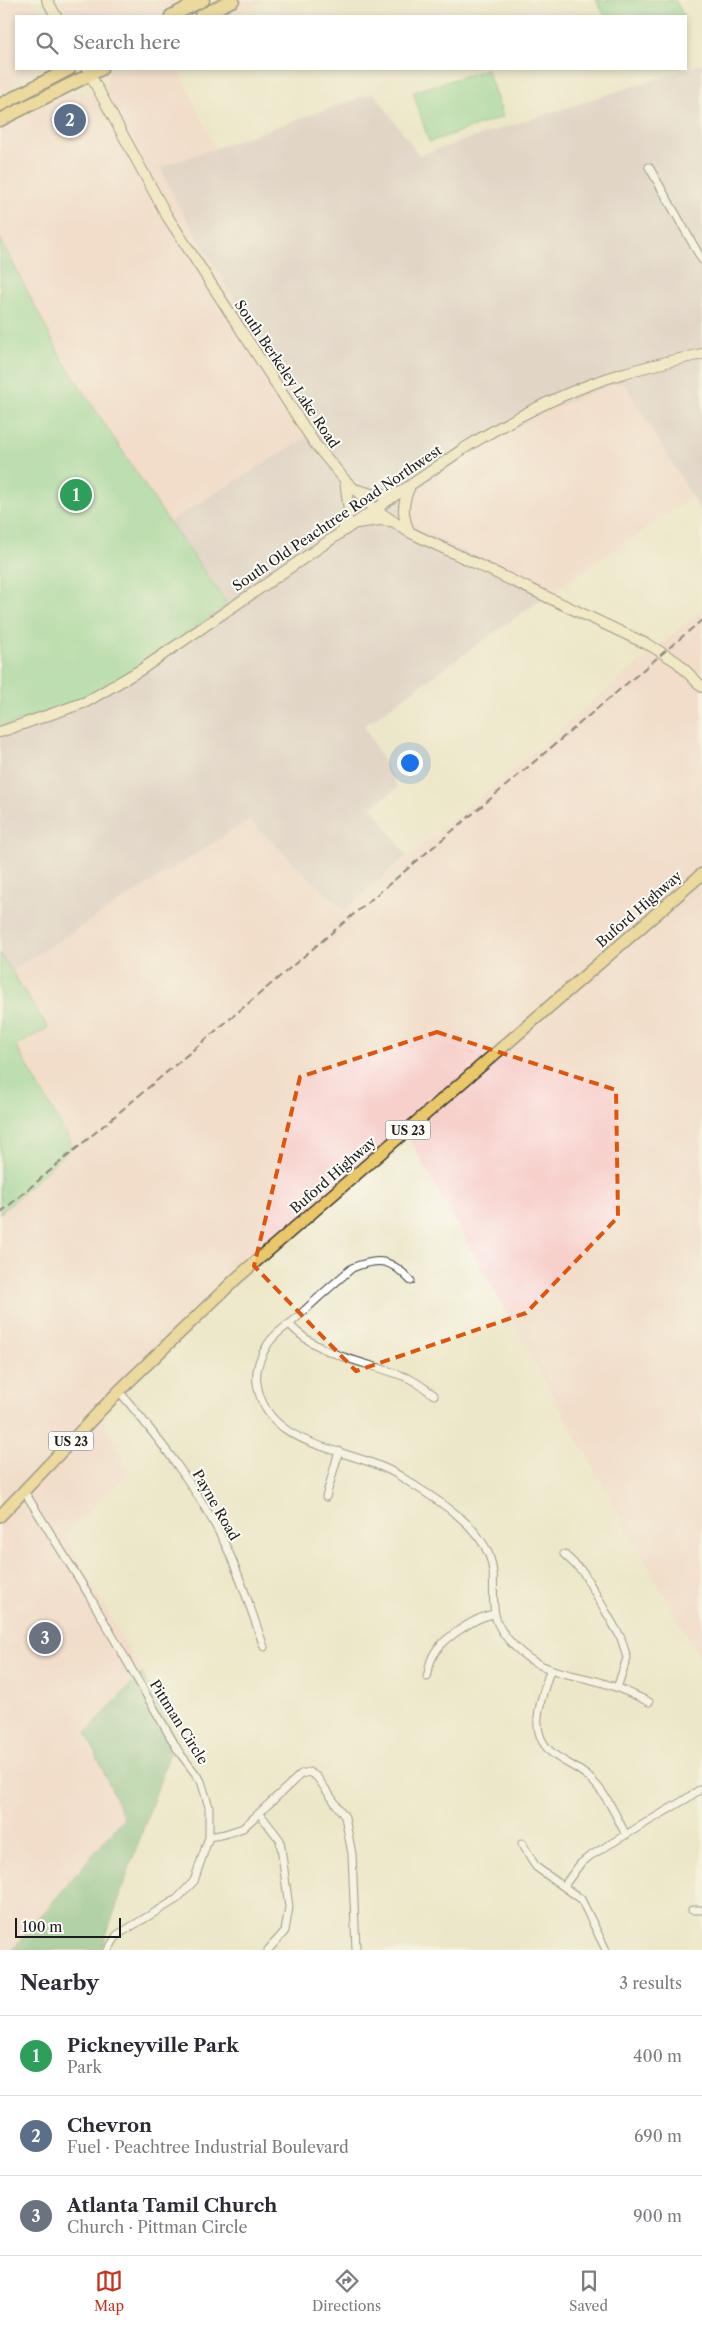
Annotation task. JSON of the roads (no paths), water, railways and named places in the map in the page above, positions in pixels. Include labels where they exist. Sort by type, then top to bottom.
[{"type":"highway","points":[[173,15],[203,0]]},
{"type":"highway","points":[[203,15],[233,0]]},
{"type":"highway","points":[[0,105],[67,70]]},
{"type":"highway","points":[[0,120],[93,71]]},
{"type":"main road","name":"Buford Highway","points":[[0,1516],[119,1391],[238,1277],[702,874]]},
{"type":"street","points":[[47,0],[54,15]]},
{"type":"street","points":[[41,83],[57,70]]},
{"type":"street","name":"South Berkeley Lake Road","points":[[93,71],[167,216],[315,444],[348,483],[375,509],[409,532],[663,653],[677,662],[702,687]]},
{"type":"street","points":[[649,167],[702,260]]},
{"type":"street","name":"South Old Peachtree Road Northwest","points":[[0,732],[43,719],[99,696],[142,669],[504,423],[554,399],[621,374],[702,354]]},
{"type":"street","points":[[343,531],[349,511],[348,483],[376,495],[401,492]]},
{"type":"street","points":[[409,532],[404,518],[403,505],[410,486]]},
{"type":"street","points":[[354,524],[380,520],[392,521]]},
{"type":"street","points":[[411,1281],[391,1263],[374,1261],[352,1268],[269,1342],[260,1360],[257,1380],[261,1401],[265,1410],[284,1430],[301,1439],[382,1465],[402,1476],[462,1520],[476,1533],[489,1554],[495,1578],[495,1614],[505,1635],[523,1654],[550,1670],[617,1688],[649,1702]]},
{"type":"street","points":[[289,1324],[296,1332],[320,1348],[409,1378],[434,1395]]},
{"type":"street","name":"Payne Road","points":[[119,1391],[165,1446],[200,1498],[226,1545],[264,1647]]},
{"type":"street","points":[[326,1496],[339,1451]]},
{"type":"street","name":"Pittman Circle","points":[[24,1491],[89,1595],[179,1752],[201,1781],[209,1806],[209,1837],[194,1881],[177,1899],[117,1935],[108,1950]]},
{"type":"street","points":[[564,1554],[583,1572],[621,1638],[626,1658],[617,1688]]},
{"type":"street","points":[[427,1677],[432,1658],[438,1648],[475,1620],[495,1614]]},
{"type":"street","points":[[550,1670],[537,1717],[537,1728],[542,1744],[552,1753],[586,1775],[597,1786],[626,1835]]},
{"type":"street","points":[[209,1837],[244,1828],[301,1774],[309,1772],[317,1777],[346,1817],[352,1854],[356,1950]]},
{"type":"street","points":[[564,1886],[580,1864],[699,1790]]},
{"type":"street","points":[[260,1814],[280,1840],[289,1907],[285,1930],[268,1950]]},
{"type":"street","points":[[522,1843],[536,1867],[581,1899],[606,1950]]},
{"type":"street","points":[[692,1910],[702,1910]]},
{"type":"railway","points":[[0,1213],[702,620]]},
{"type":"place","name":"Chevron","points":[[70,120]]},
{"type":"place","name":"Pickneyville Park","points":[[76,495]]},
{"type":"place","name":"Atlanta Tamil Church","points":[[45,1638]]}]
